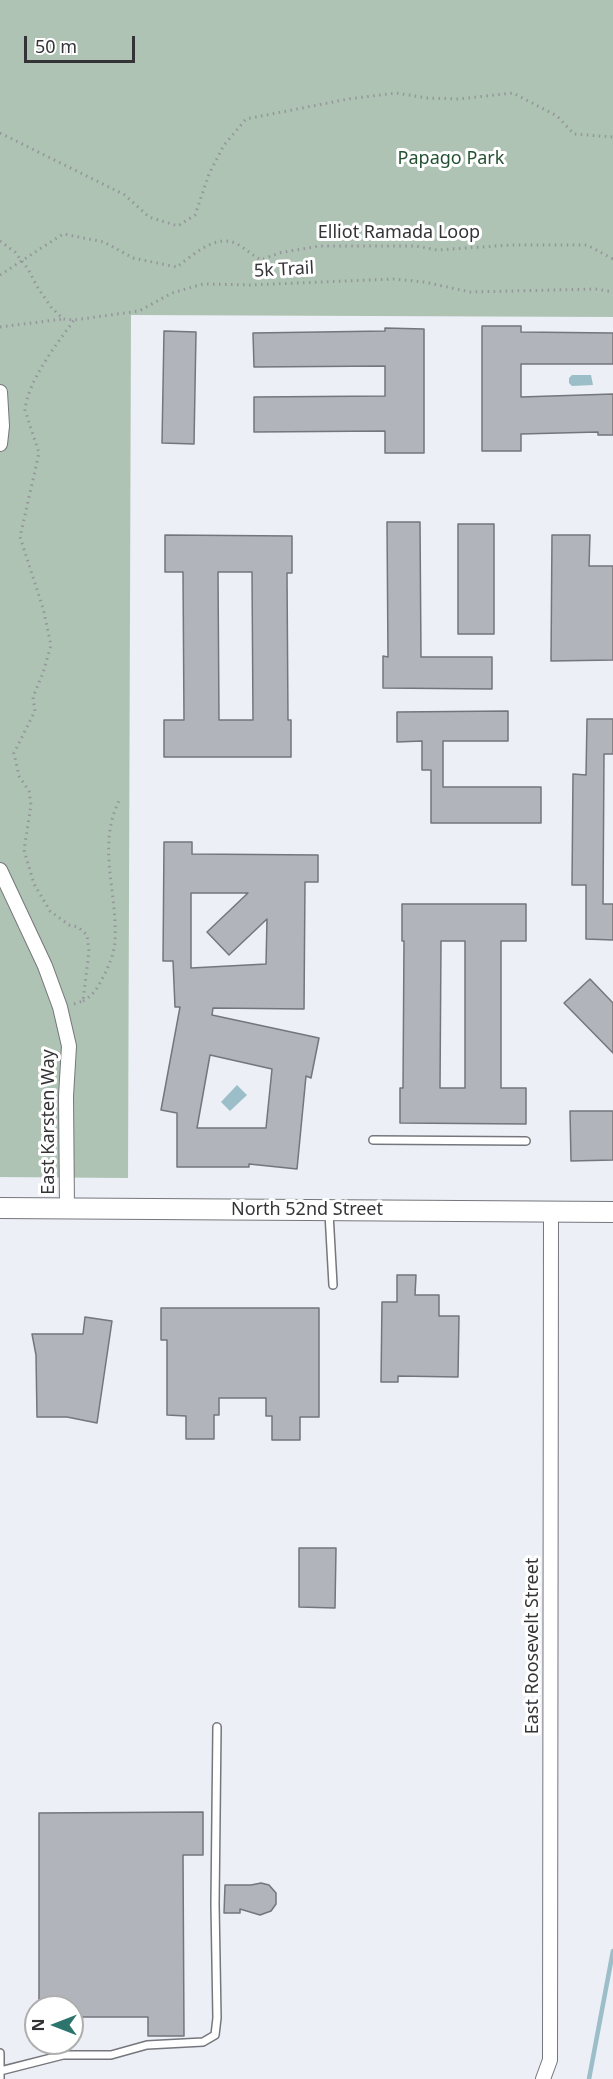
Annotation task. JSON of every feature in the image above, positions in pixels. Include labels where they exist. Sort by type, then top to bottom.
[{"type":"main road","name":"North 52nd Street","points":[[0,1208],[613,1212]]},
{"type":"street","points":[[0,392],[2,426],[0,444]]},
{"type":"street","name":"East Karsten Way","points":[[0,870],[45,966],[60,1007],[69,1046],[66,1096],[68,1208]]},
{"type":"street","name":"East Roosevelt Street","points":[[543,2079],[550,2060],[551,1212]]},
{"type":"lane","points":[[373,1140],[526,1141]]},
{"type":"lane","points":[[328,1210],[333,1285]]},
{"type":"lane","points":[[0,2071],[63,2055],[111,2055],[147,2045],[203,2042],[215,2035],[217,2018],[215,1904],[217,1727]]},
{"type":"lane","points":[[0,2053],[0,2079]]},
{"type":"path","points":[[0,133],[125,195],[149,217],[178,226],[195,215],[209,174],[224,145],[246,119],[348,99],[396,93],[427,98],[459,99],[513,93],[557,116],[574,134],[613,137]]},
{"type":"path","name":"Elliot Ramada Loop","points":[[0,275],[63,234],[104,242],[134,258],[177,267],[208,245],[228,240],[261,260],[279,253],[320,246],[416,246],[437,250],[511,245],[587,245],[613,259]]},
{"type":"path","points":[[0,241],[15,252],[23,262],[51,307],[63,320]]},
{"type":"path","name":"5k Trail","points":[[0,327],[139,311],[172,293],[203,284],[251,285],[393,279],[424,282],[470,292],[595,289],[613,292]]},
{"type":"path","points":[[74,320],[43,364],[26,402],[25,410],[39,453],[20,537],[44,608],[51,645],[44,673],[33,697],[35,711],[14,753],[19,776],[29,791],[31,804],[24,850],[34,884],[50,911],[69,925],[78,927],[87,935],[89,951],[83,1001]]},
{"type":"path","points":[[60,1007],[90,998],[108,967],[113,952],[115,927],[109,854],[110,826],[120,799]]},
{"type":"green space","name":"Papago Park","points":[[0,0],[613,0],[613,317],[131,315],[128,1178],[0,1177]]},
{"type":"water","points":[[572,375],[591,375],[593,385],[572,386],[569,378]]},
{"type":"water","points":[[237,1085],[247,1095],[230,1111],[221,1102]]},
{"type":"building","points":[[482,326],[521,326],[521,332],[613,333],[613,364],[521,364],[521,397],[613,394],[613,435],[598,435],[598,432],[521,434],[521,451],[482,451]]},
{"type":"building","points":[[385,328],[424,329],[424,453],[385,453],[385,431],[254,432],[254,397],[385,396],[385,366],[254,367],[253,333],[385,331]]},
{"type":"building","points":[[164,331],[196,332],[194,444],[162,443]]},
{"type":"building","points":[[387,522],[420,522],[421,657],[492,657],[492,689],[383,688],[383,656],[388,657]]},
{"type":"building","points":[[458,524],[494,524],[494,634],[458,634]]},
{"type":"building","points":[[165,535],[292,536],[292,573],[287,573],[288,720],[291,720],[291,757],[164,757],[164,720],[184,720],[183,572],[165,572]],"holes":[[[218,572],[252,572],[253,720],[219,720]]]},
{"type":"building","points":[[552,535],[590,535],[589,566],[613,566],[613,660],[551,661]]},
{"type":"building","points":[[508,711],[508,741],[443,741],[443,787],[541,787],[541,823],[431,823],[431,770],[422,770],[422,741],[397,742],[397,712]]},
{"type":"building","points":[[587,719],[613,719],[613,754],[604,754],[603,904],[613,904],[613,940],[586,939],[586,885],[572,885],[573,774],[586,775]]},
{"type":"building","points":[[164,842],[192,842],[192,854],[318,855],[318,882],[305,882],[304,1009],[213,1008],[212,1015],[319,1038],[311,1078],[306,1076],[297,1169],[249,1164],[249,1167],[177,1167],[177,1113],[161,1110],[180,1007],[175,1007],[173,961],[163,961]],"holes":[[[191,893],[248,893],[207,932],[229,955],[267,919],[266,964],[191,968]],[[210,1055],[272,1069],[266,1128],[197,1128]]]},
{"type":"building","points":[[402,904],[526,904],[526,941],[501,941],[501,1088],[526,1088],[526,1124],[400,1123],[400,1088],[403,1088],[404,941],[402,941]],"holes":[[[441,941],[465,941],[465,1088],[440,1088]]]},
{"type":"building","points":[[590,979],[613,1003],[613,1053],[564,1003]]},
{"type":"building","points":[[570,1111],[613,1111],[613,1160],[571,1161]]},
{"type":"building","points":[[397,1275],[416,1275],[415,1295],[439,1295],[439,1316],[459,1316],[458,1377],[398,1376],[398,1382],[381,1382],[382,1302],[397,1302]]},
{"type":"building","points":[[161,1308],[319,1308],[319,1417],[300,1417],[300,1440],[272,1440],[272,1416],[266,1416],[266,1398],[219,1398],[219,1415],[214,1415],[214,1439],[186,1439],[186,1416],[167,1415],[167,1340],[161,1340]]},
{"type":"building","points":[[85,1317],[112,1321],[97,1423],[67,1417],[37,1417],[36,1355],[32,1334],[83,1334]]},
{"type":"building","points":[[299,1548],[336,1548],[335,1608],[299,1607]]},
{"type":"building","points":[[203,1812],[203,1855],[183,1855],[184,2036],[148,2036],[148,2017],[84,2017],[84,1995],[39,1995],[39,1813]]},
{"type":"building","points":[[261,1883],[269,1885],[276,1893],[276,1904],[271,1911],[260,1915],[240,1909],[240,1913],[224,1913],[225,1885]]},
{"type":"waterway","points":[[589,2079],[613,1951]]}]
